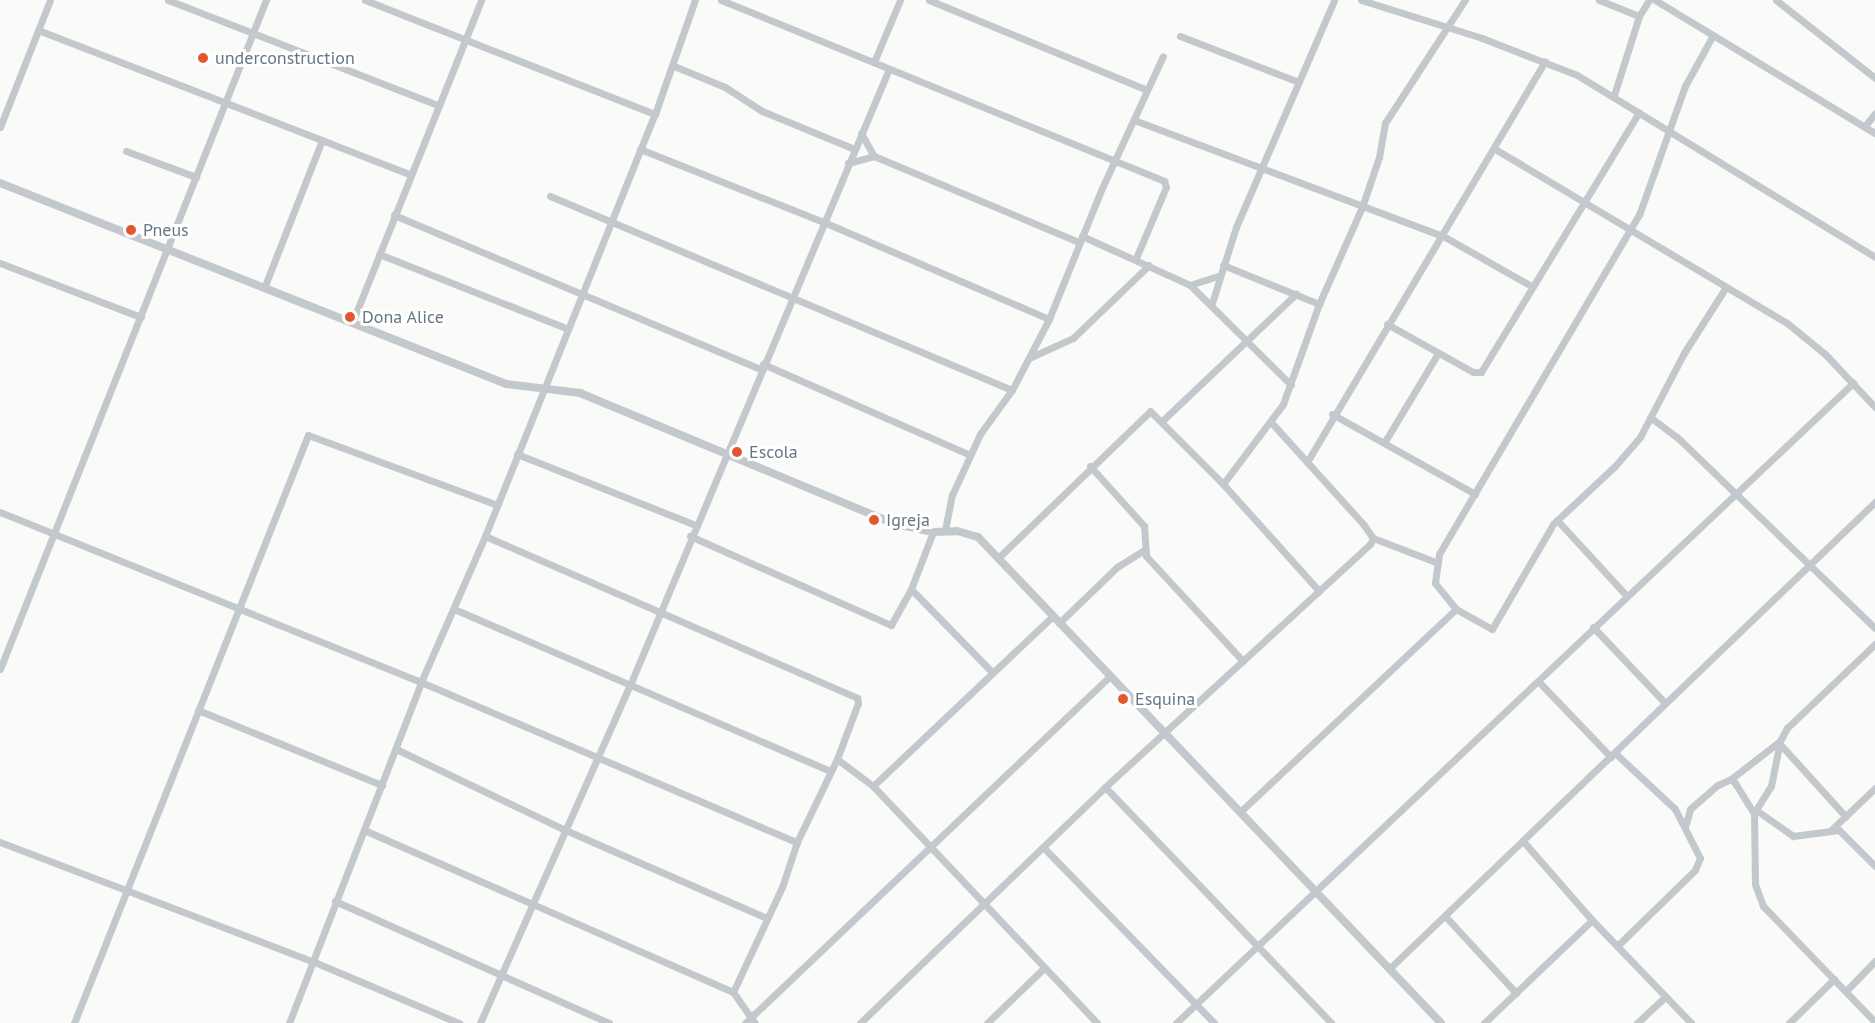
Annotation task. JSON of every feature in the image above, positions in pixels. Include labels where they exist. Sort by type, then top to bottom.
[{"type":"street","points":[[0,127],[50,0]]},
{"type":"street","points":[[168,0],[438,105]]},
{"type":"street","points":[[0,669],[267,0]]},
{"type":"street","points":[[365,0],[655,114]]},
{"type":"street","points":[[352,323],[482,0]]},
{"type":"street","points":[[289,1023],[421,682],[485,536],[580,294],[674,66],[694,2],[686,0]]},
{"type":"street","points":[[721,0],[1116,161],[1166,185],[1136,258]]},
{"type":"street","points":[[874,62],[900,0]]},
{"type":"street","points":[[929,0],[1147,90]]},
{"type":"street","points":[[1212,303],[1218,276],[1296,81],[1334,0]]},
{"type":"street","points":[[1361,0],[1448,26],[1545,61],[1614,95],[1875,257]]},
{"type":"street","points":[[1223,484],[1271,422],[1290,385],[1320,304],[1362,207],[1379,157],[1385,123],[1465,0]]},
{"type":"street","points":[[1599,0],[1639,16]]},
{"type":"street","points":[[1614,95],[1639,16],[1649,0]]},
{"type":"street","points":[[1654,0],[1875,133]]},
{"type":"street","points":[[1776,0],[1875,78]]},
{"type":"street","points":[[38,30],[226,101],[411,175]]},
{"type":"street","points":[[1713,35],[1685,86],[1671,132],[1632,228],[1613,253],[1580,322],[1436,561],[1435,583],[1456,609],[1492,629],[1557,520],[1630,451],[1726,286]]},
{"type":"street","points":[[1180,36],[1296,81]]},
{"type":"street","points":[[945,530],[952,495],[970,455],[980,434],[1012,390],[1049,319],[1080,239],[1163,56]]},
{"type":"street","points":[[1307,462],[1332,414],[1443,236],[1545,61]]},
{"type":"street","points":[[674,66],[725,87],[762,111],[854,149]]},
{"type":"street","points":[[480,1023],[563,829],[630,685],[690,536],[826,223],[848,163],[889,69]]},
{"type":"street","points":[[1387,324],[1438,353],[1481,372],[1639,112]]},
{"type":"street","points":[[1865,126],[1875,113]]},
{"type":"street","points":[[1134,120],[1443,236],[1533,287]]},
{"type":"street","points":[[861,133],[874,156]]},
{"type":"street","points":[[264,288],[322,140]]},
{"type":"street","points":[[640,149],[826,223],[1049,319]]},
{"type":"street","points":[[1495,149],[1632,228],[1803,334],[1853,383],[1872,398],[1875,407]]},
{"type":"street","points":[[126,151],[196,177]]},
{"type":"street","points":[[848,163],[874,156],[1080,239],[1136,258],[1190,285],[1212,303],[1290,385]]},
{"type":"street","points":[[0,183],[506,384],[580,393],[613,404],[884,520],[933,532],[945,530],[978,537],[1241,810],[1441,1023]]},
{"type":"street","points":[[550,196],[1012,390]]},
{"type":"street","points":[[394,215],[970,455]]},
{"type":"street","points":[[379,254],[568,329]]},
{"type":"street","points":[[0,263],[141,317]]},
{"type":"street","points":[[1029,358],[1073,338],[1149,265]]},
{"type":"street","points":[[1223,265],[1320,304]]},
{"type":"street","points":[[1190,285],[1218,276]]},
{"type":"street","points":[[1162,421],[1296,294]]},
{"type":"street","points":[[1384,442],[1438,353]]},
{"type":"street","points":[[1176,1023],[1256,944],[1316,891],[1539,682],[1593,627],[1853,383]]},
{"type":"street","points":[[998,558],[1090,465],[1148,412],[1162,421],[1223,484],[1319,591]]},
{"type":"street","points":[[1332,414],[1475,494]]},
{"type":"street","points":[[1650,417],[1677,437],[1875,628]]},
{"type":"street","points":[[1271,422],[1373,538],[1436,561]]},
{"type":"street","points":[[74,1023],[308,435],[497,505]]},
{"type":"street","points":[[517,454],[695,525]]},
{"type":"street","points":[[1090,465],[1144,526],[1144,550],[1173,588],[1243,661]]},
{"type":"street","points":[[1390,968],[1613,755],[1809,562],[1875,502]]},
{"type":"street","points":[[0,512],[421,682],[797,842]]},
{"type":"street","points":[[1557,520],[1627,596]]},
{"type":"street","points":[[690,536],[891,625],[911,589],[933,532]]},
{"type":"street","points":[[485,536],[857,698],[858,703],[837,759],[797,842],[767,918],[733,992]]},
{"type":"street","points":[[860,1023],[1045,849],[1105,787],[1319,591],[1373,538]]},
{"type":"street","points":[[1059,623],[1118,567],[1144,550]]},
{"type":"street","points":[[911,589],[993,673]]},
{"type":"street","points":[[454,609],[830,771]]},
{"type":"street","points":[[1241,810],[1456,609]]},
{"type":"street","points":[[873,786],[1053,616]]},
{"type":"street","points":[[1593,627],[1665,703]]},
{"type":"street","points":[[1875,644],[1787,728],[1780,743],[1775,773],[1765,799],[1756,813],[1758,896],[1875,1022]]},
{"type":"street","points":[[364,830],[733,992],[750,1021],[927,846],[1110,676]]},
{"type":"street","points":[[1539,682],[1613,755],[1675,809],[1685,827],[1699,864],[1617,946]]},
{"type":"street","points":[[198,710],[382,785]]},
{"type":"street","points":[[1685,827],[1690,809],[1718,784],[1731,779],[1780,743]]},
{"type":"street","points":[[1780,743],[1845,817]]},
{"type":"street","points":[[396,749],[563,829],[767,918]]},
{"type":"street","points":[[837,759],[873,786],[1096,1023]]},
{"type":"street","points":[[1731,779],[1756,813],[1769,818],[1793,836],[1832,829],[1845,834],[1875,866]]},
{"type":"street","points":[[1105,787],[1331,1023]]},
{"type":"street","points":[[1832,829],[1875,788]]},
{"type":"street","points":[[1765,799],[1769,818]]},
{"type":"street","points":[[1675,809],[1690,809]]},
{"type":"street","points":[[1523,841],[1592,920],[1691,1023]]},
{"type":"street","points":[[0,842],[312,961],[459,1023]]},
{"type":"street","points":[[1045,849],[1214,1023]]},
{"type":"street","points":[[335,901],[609,1023]]},
{"type":"street","points":[[1445,916],[1516,993]]},
{"type":"street","points":[[1484,1023],[1592,920]]},
{"type":"street","points":[[1846,991],[1875,960]]},
{"type":"street","points":[[987,1023],[1044,968]]},
{"type":"street","points":[[1789,1023],[1834,979]]},
{"type":"street","points":[[1637,1023],[1665,997]]},
{"type":"place","name":"underconstruction","points":[[203,58]]},
{"type":"place","name":"Pneus","points":[[131,230]]},
{"type":"place","name":"Dona Alice","points":[[350,317]]},
{"type":"place","name":"Escola","points":[[737,452]]},
{"type":"place","name":"Igreja","points":[[874,520]]},
{"type":"place","name":"Esquina","points":[[1123,699]]}]
